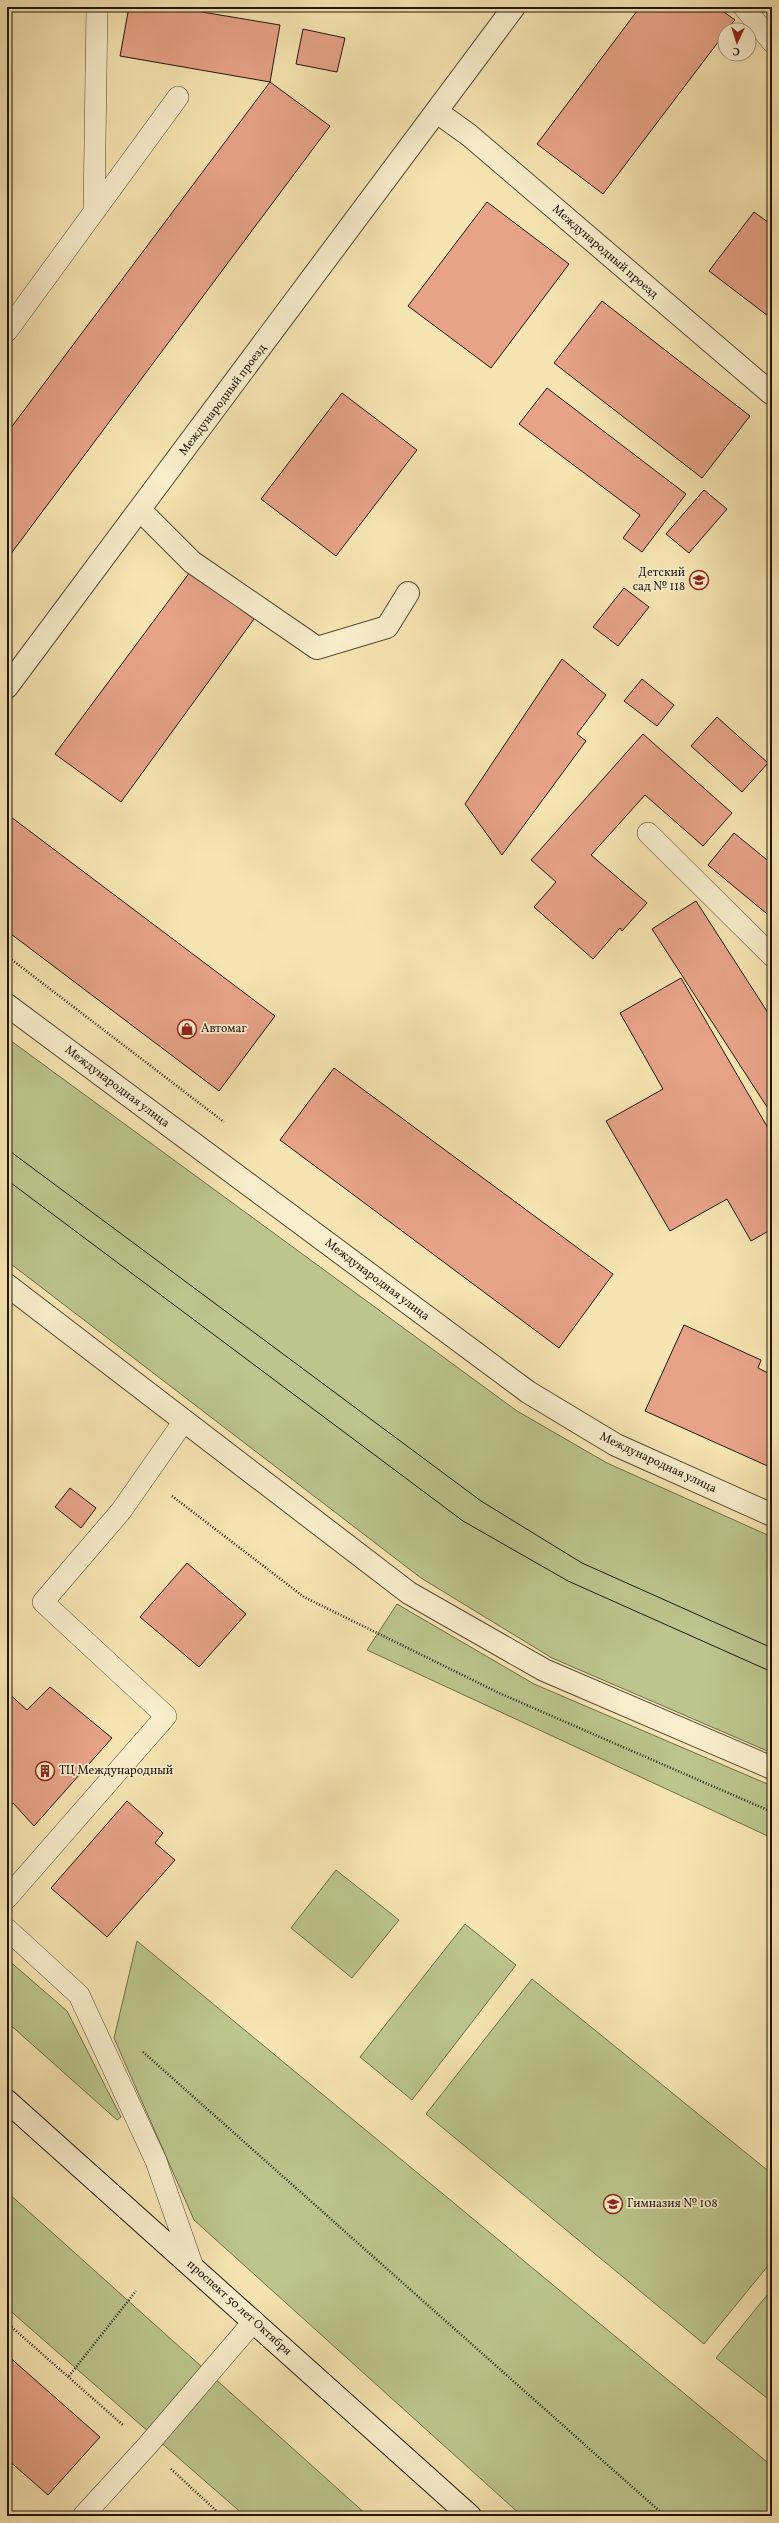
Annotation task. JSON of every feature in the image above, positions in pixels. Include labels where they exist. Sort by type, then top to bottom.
[{"type":"street","name":"Международный проезд","points":[[7,687],[141,511],[514,7]]},
{"type":"street","name":"Международный проезд","points":[[437,112],[469,136],[772,394]]},
{"type":"street","points":[[141,511],[192,562],[317,648],[387,627],[408,593]]},
{"type":"street","name":"Международная улица","points":[[7,1005],[528,1392],[616,1445],[772,1515]]},
{"type":"street","points":[[7,1285],[409,1593],[544,1670],[772,1768]]},
{"type":"street","name":"проспект 50 лет Октября","points":[[7,2101],[470,2516]]},
{"type":"lane","points":[[94,210],[97,7]]},
{"type":"lane","points":[[744,7],[772,42]]},
{"type":"lane","points":[[7,331],[178,97]]},
{"type":"lane","points":[[648,833],[772,956]]},
{"type":"lane","points":[[7,1898],[166,1716],[43,1602],[121,1511],[184,1421]]},
{"type":"lane","points":[[7,1929],[79,1995],[156,2161],[193,2267]]},
{"type":"lane","points":[[83,2516],[147,2446],[254,2321]]},
{"type":"path","points":[[7,956],[229,1126]]},
{"type":"path","points":[[145,1475],[304,1597],[499,1693],[772,1812]]},
{"type":"path","points":[[138,2047],[665,2516]]},
{"type":"path","points":[[69,2376],[136,2291]]},
{"type":"path","points":[[7,2323],[147,2446],[222,2516]]},
{"type":"green space","points":[[7,1038],[517,1411],[607,1463],[772,1537],[772,1753],[552,1658],[421,1578],[7,1261]]},
{"type":"green space","points":[[397,1604],[534,1684],[772,1786],[772,1838],[367,1650]]},
{"type":"green space","points":[[336,1870],[399,1920],[352,1978],[291,1928]]},
{"type":"green space","points":[[465,1924],[516,1965],[412,2100],[360,2057]]},
{"type":"green space","points":[[137,1941],[772,2466],[772,2516],[522,2516],[194,2220],[114,2038]]},
{"type":"green space","points":[[7,1959],[67,2011],[121,2117],[117,2120],[7,2022]]},
{"type":"green space","points":[[532,1979],[772,2174],[772,2261],[704,2344],[426,2114]]},
{"type":"green space","points":[[7,2192],[368,2516],[245,2516],[7,2308]]},
{"type":"green space","points":[[772,2289],[772,2402],[716,2358]]},
{"type":"building","points":[[129,7],[172,7],[280,25],[270,82],[120,56]]},
{"type":"building","points":[[640,7],[717,7],[735,20],[733,22],[717,22],[717,44],[603,194],[537,144]]},
{"type":"building","points":[[303,29],[345,38],[337,72],[296,64]]},
{"type":"building","points":[[270,82],[330,126],[7,559],[7,433]]},
{"type":"building","points":[[487,202],[569,264],[491,368],[408,306]]},
{"type":"building","points":[[754,212],[772,225],[772,319],[709,271]]},
{"type":"building","points":[[602,301],[750,416],[702,478],[554,363]]},
{"type":"building","points":[[547,388],[686,494],[642,552],[623,538],[640,515],[519,424]]},
{"type":"building","points":[[342,393],[417,450],[336,556],[261,499]]},
{"type":"building","points":[[704,490],[727,509],[689,553],[666,534]]},
{"type":"building","points":[[190,572],[254,619],[121,802],[55,754]]},
{"type":"building","points":[[624,588],[649,607],[618,646],[593,627]]},
{"type":"building","points":[[562,659],[606,695],[577,734],[586,741],[502,855],[465,804]]},
{"type":"building","points":[[642,679],[674,705],[657,726],[624,701]]},
{"type":"building","points":[[717,717],[768,763],[742,792],[691,746]]},
{"type":"building","points":[[643,734],[732,813],[703,846],[645,795],[591,855],[647,903],[622,931],[620,928],[593,959],[534,907],[556,882],[531,860]]},
{"type":"building","points":[[7,814],[275,1016],[219,1091],[7,931]]},
{"type":"building","points":[[734,833],[772,864],[772,918],[708,865]]},
{"type":"building","points":[[696,901],[772,1019],[772,1105],[767,1107],[652,929]]},
{"type":"building","points":[[681,978],[772,1135],[772,1229],[751,1241],[727,1199],[670,1231],[606,1121],[663,1089],[620,1013]]},
{"type":"building","points":[[334,1068],[613,1274],[559,1348],[280,1140]]},
{"type":"building","points":[[684,1325],[761,1360],[758,1368],[772,1375],[772,1468],[645,1411]]},
{"type":"building","points":[[70,1488],[96,1508],[81,1528],[55,1507]]},
{"type":"building","points":[[187,1563],[246,1614],[199,1667],[140,1617]]},
{"type":"building","name":"ТЦ Международный","points":[[50,1687],[112,1738],[34,1826],[13,1803],[7,1811],[7,1692],[27,1710]]},
{"type":"building","points":[[127,1801],[163,1833],[155,1843],[175,1860],[107,1937],[51,1888]]},
{"type":"building","points":[[7,2355],[100,2437],[48,2495],[7,2459]]},
{"type":"tram line","points":[[7,1149],[481,1501],[582,1563],[772,1648]]},
{"type":"tram line","points":[[7,1180],[463,1521],[568,1581],[772,1672]]},
{"type":"place","name":"Детский сад № 118","points":[[699,580]]},
{"type":"place","name":"Автомаг","points":[[187,1029]]},
{"type":"place","name":"ТЦ Международный","points":[[45,1771]]},
{"type":"place","name":"Гимназия № 108","points":[[613,2204]]}]
